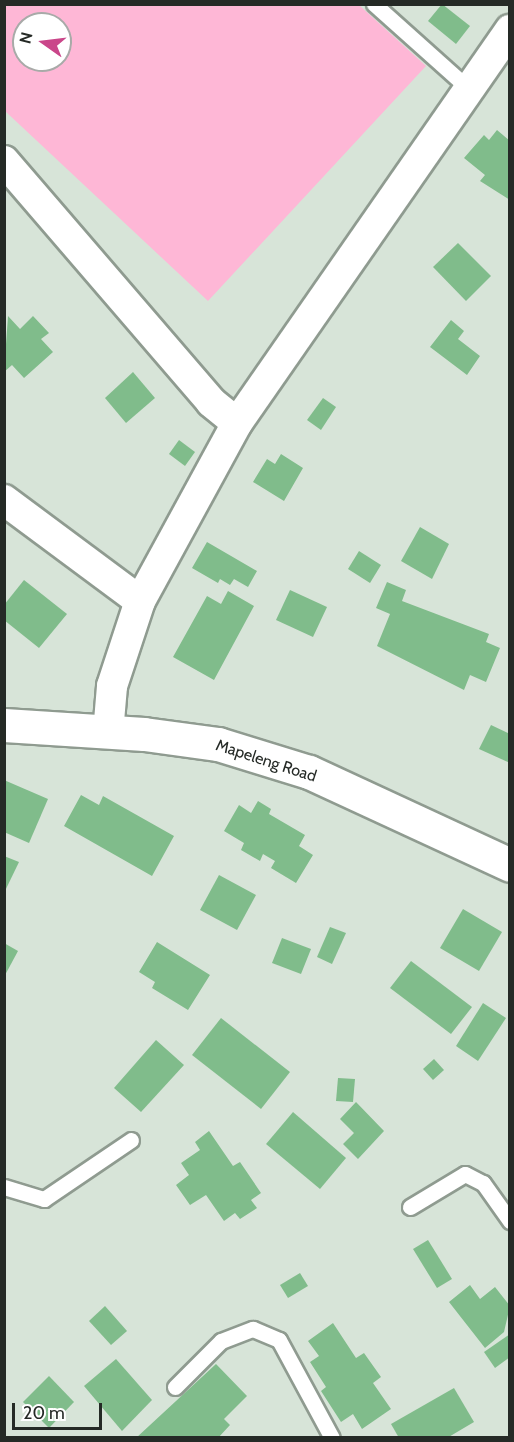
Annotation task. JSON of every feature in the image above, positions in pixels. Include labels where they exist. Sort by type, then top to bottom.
[{"type":"street","points":[[108,733],[111,686],[140,602],[237,423],[510,30]]},
{"type":"street","points":[[4,161],[211,402],[237,423]]},
{"type":"street","points":[[4,500],[140,602]]},
{"type":"street","name":"Mapeleng Road","points":[[4,725],[218,744],[309,772],[510,865]]},
{"type":"lane","points":[[374,4],[468,88]]},
{"type":"lane","points":[[4,1187],[44,1199],[131,1140]]},
{"type":"lane","points":[[410,1207],[465,1174],[483,1183],[510,1221]]},
{"type":"lane","points":[[176,1387],[220,1341],[253,1329],[279,1340],[332,1437]]},
{"type":"shaded area","points":[[4,5],[359,5],[426,66],[208,301],[5,111]]},
{"type":"building","points":[[442,4],[470,26],[456,44],[428,21]]},
{"type":"building","points":[[497,130],[510,141],[510,200],[480,181],[485,175],[464,158],[484,135],[489,140]]},
{"type":"building","points":[[458,243],[491,276],[466,301],[433,267]]},
{"type":"building","points":[[8,316],[20,329],[33,316],[49,333],[41,339],[53,352],[24,378],[12,365],[4,372]]},
{"type":"building","points":[[451,320],[464,331],[458,339],[480,356],[467,375],[430,347]]},
{"type":"building","points":[[133,372],[155,398],[126,423],[105,398]]},
{"type":"building","points":[[323,398],[336,407],[321,430],[307,420]]},
{"type":"building","points":[[179,440],[195,452],[185,466],[169,454]]},
{"type":"building","points":[[281,454],[303,468],[284,501],[253,482],[267,459],[275,464]]},
{"type":"building","points":[[420,527],[449,544],[432,579],[401,561]]},
{"type":"building","points":[[207,542],[257,571],[248,587],[234,579],[230,585],[220,579],[218,583],[192,568]]},
{"type":"building","points":[[359,551],[381,565],[370,583],[348,569]]},
{"type":"building","points":[[24,580],[67,614],[39,648],[4,620],[4,605]]},
{"type":"building","points":[[387,582],[406,590],[402,601],[489,634],[486,642],[500,648],[486,682],[470,675],[464,690],[377,646],[390,614],[376,608]]},
{"type":"building","points":[[290,590],[327,607],[313,637],[276,620]]},
{"type":"building","points":[[228,591],[254,606],[214,680],[173,657],[207,596],[221,604]]},
{"type":"building","points":[[491,725],[510,734],[510,763],[479,749]]},
{"type":"building","points":[[4,780],[48,799],[29,843],[4,832]]},
{"type":"building","points":[[81,795],[99,805],[103,796],[174,836],[152,876],[64,826]]},
{"type":"building","points":[[258,801],[271,809],[269,814],[305,835],[299,846],[313,855],[296,883],[271,868],[275,861],[263,854],[260,861],[241,850],[244,843],[224,831],[239,805],[251,813]]},
{"type":"building","points":[[4,856],[19,862],[4,893]]},
{"type":"building","points":[[219,875],[256,895],[237,930],[200,910]]},
{"type":"building","points":[[463,909],[502,932],[479,971],[440,948]]},
{"type":"building","points":[[330,927],[346,933],[332,964],[317,957]]},
{"type":"building","points":[[282,938],[311,949],[301,974],[272,963]]},
{"type":"building","points":[[157,942],[210,975],[188,1010],[152,988],[155,982],[139,972]]},
{"type":"building","points":[[4,943],[18,951],[4,977]]},
{"type":"building","points":[[411,961],[472,1007],[451,1034],[390,988]]},
{"type":"building","points":[[483,1003],[506,1018],[478,1061],[456,1046]]},
{"type":"building","points":[[221,1018],[290,1072],[261,1109],[192,1055]]},
{"type":"building","points":[[156,1040],[184,1065],[141,1112],[114,1088]]},
{"type":"building","points":[[434,1059],[444,1070],[433,1080],[423,1069]]},
{"type":"building","points":[[338,1078],[355,1079],[353,1102],[336,1101]]},
{"type":"building","points":[[356,1102],[384,1131],[358,1159],[343,1144],[354,1133],[340,1119]]},
{"type":"building","points":[[293,1112],[346,1158],[320,1189],[266,1144]]},
{"type":"building","points":[[209,1131],[233,1166],[240,1162],[261,1193],[251,1200],[257,1208],[240,1219],[235,1213],[224,1221],[206,1195],[190,1205],[176,1185],[189,1175],[181,1163],[200,1150],[195,1142]]},
{"type":"building","points":[[428,1240],[452,1279],[437,1288],[413,1249]]},
{"type":"building","points":[[300,1273],[308,1286],[288,1298],[280,1285]]},
{"type":"building","points":[[470,1285],[480,1299],[495,1287],[510,1306],[504,1332],[485,1348],[449,1302]]},
{"type":"building","points":[[105,1306],[127,1331],[111,1345],[89,1321]]},
{"type":"building","points":[[333,1323],[356,1358],[364,1353],[381,1377],[373,1383],[391,1409],[362,1429],[353,1414],[341,1422],[321,1391],[326,1387],[310,1362],[319,1356],[308,1341]]},
{"type":"building","points":[[510,1334],[510,1357],[495,1368],[484,1352]]},
{"type":"building","points":[[116,1359],[152,1400],[122,1431],[84,1386]]},
{"type":"building","points":[[216,1364],[247,1396],[224,1419],[230,1425],[218,1438],[136,1438]]},
{"type":"building","points":[[49,1376],[74,1402],[49,1428],[23,1402]]},
{"type":"building","points":[[454,1388],[474,1422],[447,1438],[399,1438],[391,1424]]}]
